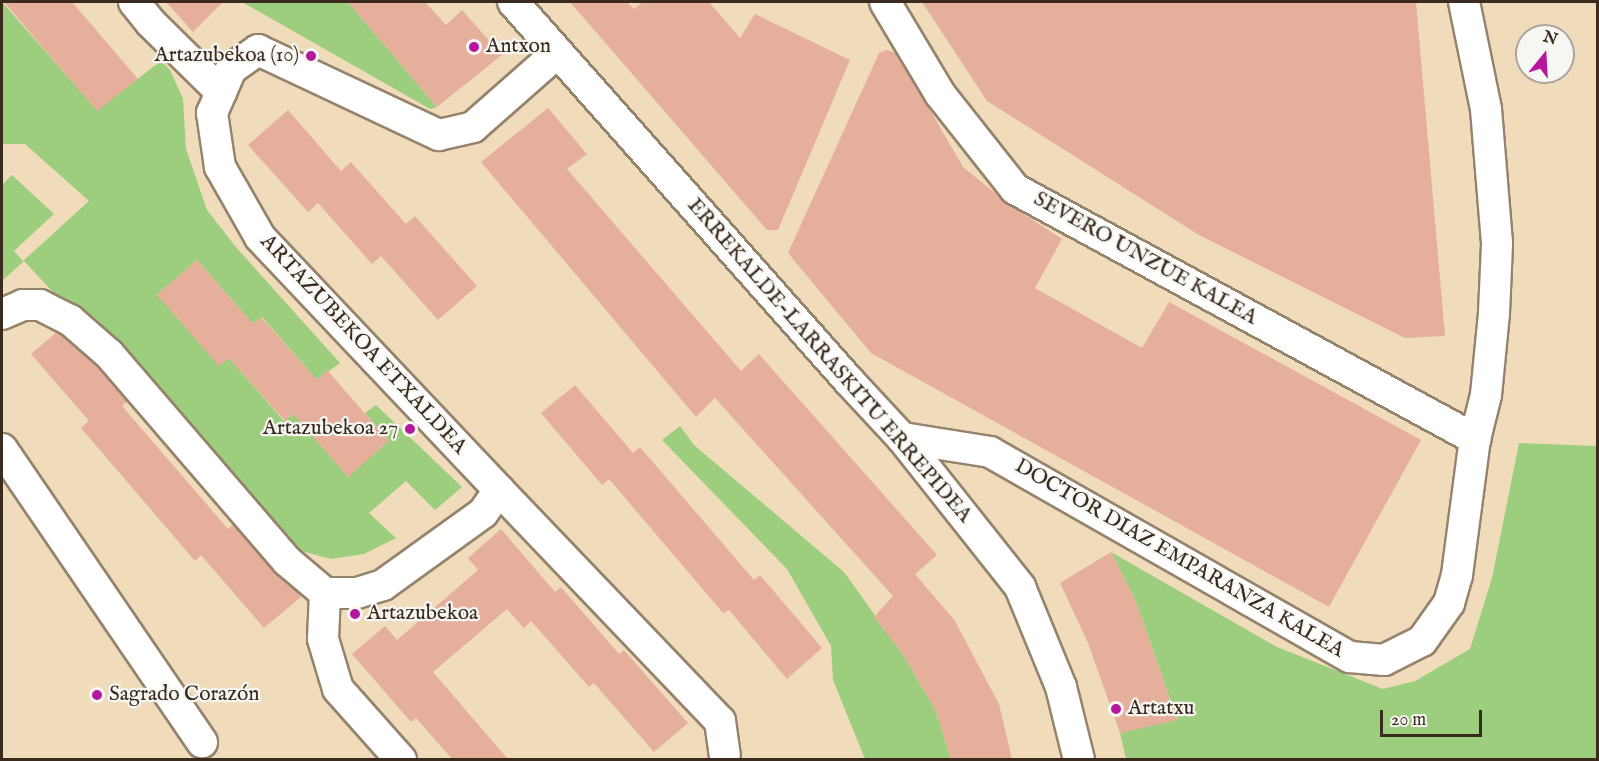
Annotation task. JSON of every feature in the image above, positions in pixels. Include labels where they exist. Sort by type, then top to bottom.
[{"type":"street","points":[[134,2],[221,92]]},
{"type":"street","name":"ERREKALDE-LARRASKITU ERREPIDEA","points":[[513,2],[902,438],[1020,587],[1061,687],[1079,759]]},
{"type":"street","name":"SEVERO UNZUE KALEA","points":[[885,2],[940,94],[1015,189],[1475,439]]},
{"type":"street","name":"DOCTOR DIAZ EMPARANZA KALEA","points":[[902,438],[990,452],[1350,657],[1384,660],[1422,641],[1449,603],[1458,575],[1475,439],[1486,395],[1494,313],[1497,243],[1486,109],[1464,2]]},
{"type":"street","name":"ARTAZUBEKOA ETXALDEA","points":[[557,53],[473,127],[439,135],[258,50],[231,69],[212,113],[220,167],[260,237],[720,721],[725,755]]},
{"type":"street","points":[[2,314],[23,305],[40,305],[70,321],[109,354],[286,561],[325,593],[357,593],[398,577],[483,513],[499,490]]},
{"type":"street","points":[[2,449],[202,742]]},
{"type":"street","points":[[325,593],[323,639],[338,689],[401,759]]},
{"type":"green space","points":[[2,2],[97,110],[161,61],[170,70],[183,99],[186,149],[207,210],[235,246],[340,363],[317,380],[262,317],[253,324],[197,260],[157,295],[229,358],[284,421],[293,414],[389,441],[365,413],[376,405],[462,487],[435,510],[406,481],[369,513],[396,538],[364,554],[331,559],[305,552],[283,539],[24,261],[2,281],[2,185],[12,175],[54,214],[14,251],[23,261],[89,201],[25,144],[2,144]]},
{"type":"green space","points":[[242,2],[348,2],[437,107],[430,109]]},
{"type":"green space","points":[[680,426],[694,445],[844,572],[902,653],[936,711],[951,759],[865,759],[833,680],[831,646],[787,569],[662,440]]},
{"type":"green space","points":[[1519,443],[1597,446],[1597,759],[1126,759],[1120,733],[1177,719],[1136,602],[1111,552],[1277,647],[1383,689],[1415,681],[1470,649],[1492,578]]},
{"type":"building","points":[[4,2],[72,2],[138,79],[97,111]]},
{"type":"building","points":[[166,2],[223,2],[193,32]]},
{"type":"building","points":[[348,2],[425,2],[446,25],[462,10],[502,55],[437,107]]},
{"type":"building","points":[[570,2],[627,2],[634,9],[642,2],[709,2],[740,38],[755,14],[850,60],[778,230],[767,230]]},
{"type":"building","points":[[922,2],[1416,2],[1445,336],[1405,338],[1199,235],[987,101]]},
{"type":"building","points":[[886,50],[897,53],[963,167],[1010,205],[1062,239],[1035,288],[1142,348],[1169,302],[1421,440],[1329,607],[871,353],[788,253],[879,53]]},
{"type":"building","points":[[548,108],[587,154],[567,169],[741,371],[759,354],[937,555],[915,574],[955,621],[999,704],[1012,759],[951,759],[936,711],[902,653],[874,617],[893,596],[715,398],[696,417],[481,162]]},
{"type":"building","points":[[288,110],[341,171],[351,162],[406,224],[415,216],[477,286],[438,320],[381,256],[372,264],[318,203],[308,212],[248,145]]},
{"type":"building","points":[[197,260],[253,324],[261,317],[317,380],[327,370],[389,441],[348,477],[293,414],[285,421],[229,358],[219,366],[157,295]]},
{"type":"building","points":[[66,324],[130,399],[122,406],[228,529],[236,522],[301,597],[264,628],[201,555],[195,561],[81,428],[89,421],[31,354]]},
{"type":"building","points":[[575,385],[633,453],[640,447],[754,580],[760,575],[822,648],[787,679],[729,610],[723,613],[609,479],[602,485],[541,413]]},
{"type":"building","points":[[501,529],[555,592],[561,587],[619,654],[624,650],[688,723],[654,752],[594,683],[589,687],[531,621],[524,628],[507,609],[433,672],[507,758],[505,759],[452,759],[416,718],[411,722],[352,654],[385,626],[397,640],[478,570],[468,558]]},
{"type":"building","points":[[1111,552],[1136,602],[1177,720],[1120,733],[1088,643],[1060,583]]},
{"type":"place","name":"Antxon","points":[[474,47]]},
{"type":"place","name":"Artazubekoa (10)","points":[[311,56]]},
{"type":"place","name":"Artazubekoa 27","points":[[410,429]]},
{"type":"place","name":"Artazubekoa","points":[[355,614]]},
{"type":"place","name":"Sagrado Corazón","points":[[97,695]]},
{"type":"place","name":"Artatxu","points":[[1116,709]]}]
